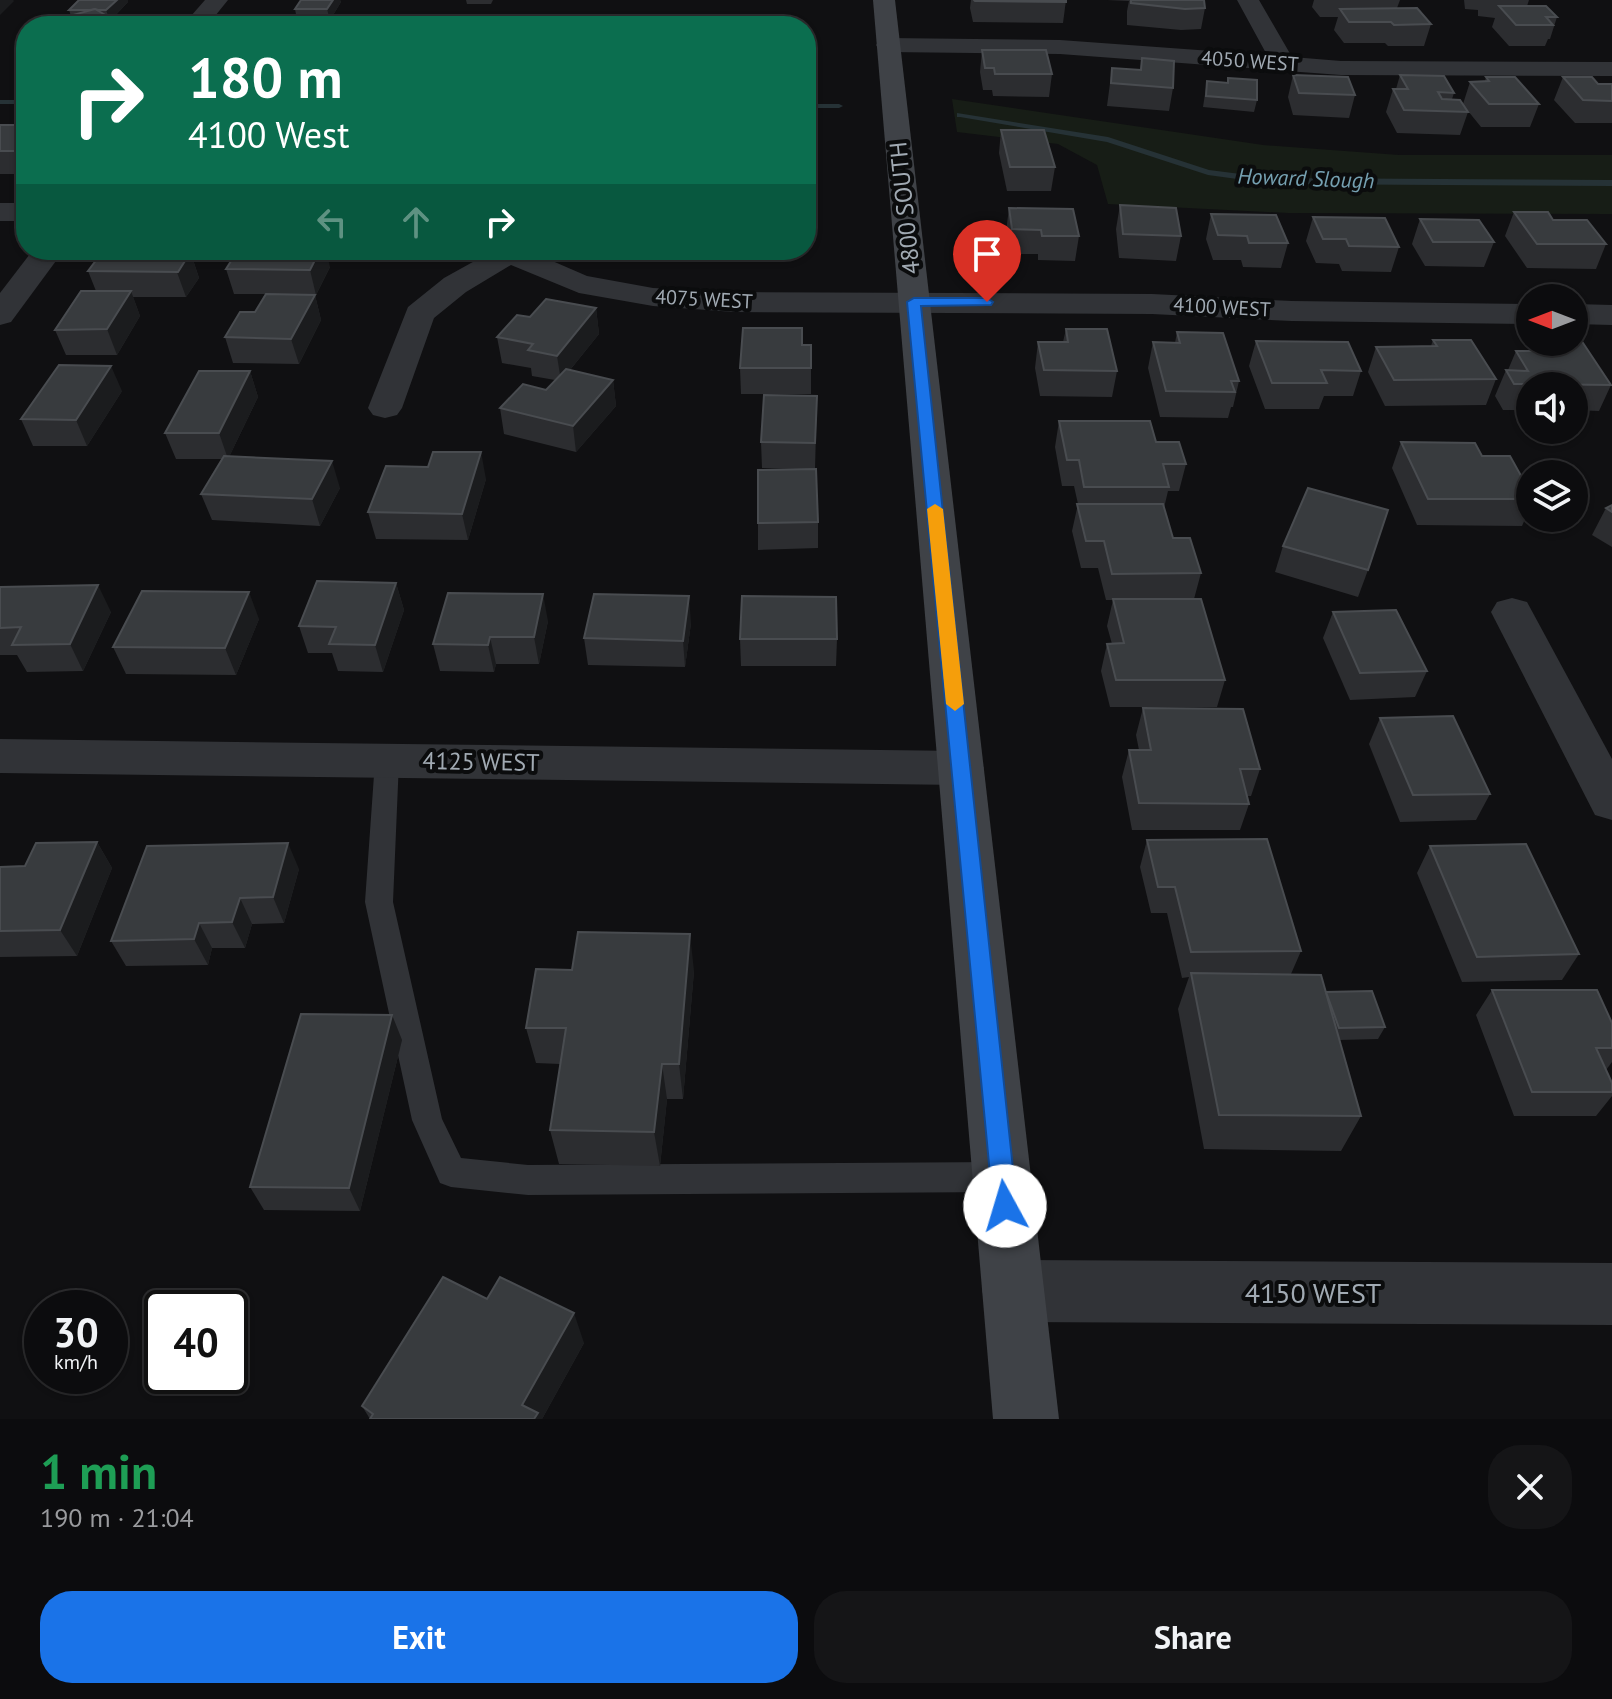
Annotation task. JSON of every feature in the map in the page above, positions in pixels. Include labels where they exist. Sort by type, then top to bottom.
[{"type":"street","name":"4800 SOUTH","points":[[884,0],[1026,1419]]},
{"type":"street","points":[[1248,0],[1284,64]]},
{"type":"street","name":"4050 WEST","points":[[888,45],[1060,47],[1341,68],[1612,69]]},
{"type":"street","points":[[0,315],[41,260]]},
{"type":"street","points":[[385,408],[419,314],[494,260]]},
{"type":"street","name":"4075 WEST","points":[[524,260],[579,284],[653,297],[734,302],[914,302]]},
{"type":"street","name":"4100 WEST","points":[[914,302],[1152,304],[1292,311],[1516,314]]},
{"type":"street","points":[[1588,314],[1612,315]]},
{"type":"street","points":[[1512,612],[1612,802]]},
{"type":"street","name":"4125 WEST","points":[[0,756],[961,768]]},
{"type":"street","name":"4150 WEST","points":[[1013,1291],[1612,1294]]},
{"type":"lane","points":[[387,761],[379,902],[427,1120],[451,1172],[528,1180],[1002,1177]]},
{"type":"shaded area","points":[[952,99],[1263,145],[1399,155],[1612,155],[1612,214],[1289,213],[1108,204],[1097,165],[1058,144],[957,132]]},
{"type":"building","points":[[79,0],[117,0],[106,10],[69,10]]},
{"type":"building","points":[[301,0],[333,0],[327,9],[295,9]]},
{"type":"building","points":[[1066,0],[1066,2],[975,1]]},
{"type":"building","points":[[1131,0],[1204,0],[1205,8],[1185,9],[1131,3]]},
{"type":"building","points":[[1499,6],[1546,6],[1557,17],[1546,17],[1553,25],[1516,25]]},
{"type":"building","points":[[1417,8],[1431,24],[1349,22],[1340,9]]},
{"type":"building","points":[[95,9],[107,16],[69,16]]},
{"type":"building","points":[[982,50],[1046,50],[1052,74],[995,74],[994,68],[985,68]]},
{"type":"building","points":[[1142,58],[1174,61],[1173,88],[1111,83],[1112,68],[1141,70]]},
{"type":"building","points":[[1293,75],[1348,77],[1355,95],[1299,93]]},
{"type":"building","points":[[1400,75],[1444,76],[1454,93],[1438,92],[1442,99],[1460,100],[1468,112],[1404,110],[1393,89],[1408,89]]},
{"type":"building","points":[[1486,77],[1515,77],[1539,104],[1489,104],[1470,82],[1489,81]]},
{"type":"building","points":[[1563,77],[1592,77],[1598,84],[1612,84],[1612,101],[1583,100]]},
{"type":"building","points":[[1228,78],[1257,80],[1257,100],[1206,96],[1207,81],[1228,83]]},
{"type":"building","points":[[0,125],[16,125],[16,151],[0,151]]},
{"type":"building","points":[[1001,130],[1044,130],[1055,167],[1010,167]]},
{"type":"building","points":[[1120,205],[1176,208],[1181,236],[1123,234]]},
{"type":"building","points":[[1009,208],[1073,209],[1079,236],[1042,236],[1041,230],[1012,229]]},
{"type":"building","points":[[1514,212],[1548,212],[1553,220],[1587,220],[1606,244],[1537,244]]},
{"type":"building","points":[[1211,214],[1276,215],[1288,243],[1249,243],[1247,236],[1218,235]]},
{"type":"building","points":[[1313,217],[1385,218],[1399,247],[1349,246],[1346,239],[1323,239]]},
{"type":"building","points":[[1420,219],[1479,220],[1494,242],[1433,242]]},
{"type":"building","points":[[96,260],[186,260],[178,272],[88,271]]},
{"type":"building","points":[[232,260],[315,260],[310,270],[226,269]]},
{"type":"building","points":[[81,291],[131,291],[107,329],[55,330]]},
{"type":"building","points":[[266,294],[315,295],[291,339],[225,337],[240,312],[255,312]]},
{"type":"building","points":[[546,299],[596,308],[557,356],[528,350],[533,344],[497,337],[517,315],[530,317]]},
{"type":"building","points":[[743,328],[802,328],[802,345],[811,345],[811,368],[740,368]]},
{"type":"building","points":[[1066,329],[1107,329],[1117,371],[1044,370],[1038,342],[1068,342]]},
{"type":"building","points":[[1177,332],[1223,333],[1239,381],[1231,381],[1235,392],[1166,391],[1153,342],[1180,343]]},
{"type":"building","points":[[1433,340],[1471,340],[1496,379],[1394,380],[1376,347],[1437,346]]},
{"type":"building","points":[[1256,341],[1348,342],[1361,371],[1321,370],[1327,383],[1272,383]]},
{"type":"building","points":[[1588,350],[1611,385],[1588,385],[1588,372],[1516,372],[1514,384],[1506,370],[1528,371],[1519,356],[1588,356]]},
{"type":"building","points":[[59,365],[111,366],[76,420],[21,419]]},
{"type":"building","points":[[566,369],[613,380],[573,426],[500,408],[523,384],[546,390]]},
{"type":"building","points":[[199,371],[250,371],[219,433],[165,433]]},
{"type":"building","points":[[764,395],[817,396],[815,443],[761,442]]},
{"type":"building","points":[[1059,421],[1150,421],[1156,442],[1179,442],[1186,464],[1163,464],[1169,487],[1084,487],[1079,460],[1067,460]]},
{"type":"building","points":[[1401,442],[1475,443],[1482,456],[1510,456],[1516,467],[1516,499],[1428,499]]},
{"type":"building","points":[[433,452],[481,452],[462,514],[368,512],[386,466],[428,467]]},
{"type":"building","points":[[224,456],[332,461],[312,499],[201,494]]},
{"type":"building","points":[[816,469],[818,522],[758,523],[758,470]]},
{"type":"building","points":[[1308,488],[1388,510],[1368,570],[1283,546]]},
{"type":"building","points":[[1077,504],[1163,504],[1173,538],[1190,538],[1201,573],[1112,574],[1104,541],[1086,541]]},
{"type":"building","points":[[317,581],[396,583],[375,645],[329,644],[336,627],[299,626]]},
{"type":"building","points":[[98,585],[70,644],[12,645],[21,627],[0,628],[0,587]]},
{"type":"building","points":[[142,591],[249,592],[225,648],[113,647]]},
{"type":"building","points":[[448,593],[543,594],[534,637],[490,637],[488,645],[433,644]]},
{"type":"building","points":[[594,594],[689,596],[683,641],[584,638]]},
{"type":"building","points":[[742,596],[836,597],[837,639],[740,639]]},
{"type":"building","points":[[1113,599],[1201,599],[1225,680],[1116,680],[1107,644],[1124,643]]},
{"type":"building","points":[[1396,610],[1427,671],[1360,673],[1333,612]]},
{"type":"building","points":[[1143,708],[1243,709],[1260,769],[1240,769],[1249,804],[1139,803],[1129,750],[1151,750]]},
{"type":"building","points":[[1453,716],[1490,794],[1413,795],[1380,718]]},
{"type":"building","points":[[1267,839],[1301,951],[1191,952],[1175,887],[1158,887],[1147,840]]},
{"type":"building","points":[[97,842],[60,930],[0,931],[0,867],[25,866],[36,843]]},
{"type":"building","points":[[288,843],[273,897],[240,898],[232,922],[199,923],[194,939],[111,941],[147,846]]},
{"type":"building","points":[[1526,844],[1579,954],[1477,957],[1430,846]]},
{"type":"building","points":[[578,932],[690,934],[679,1064],[662,1064],[654,1132],[550,1130],[566,1028],[526,1028],[536,969],[572,970]]},
{"type":"building","points":[[1191,973],[1321,975],[1361,1116],[1219,1115]]},
{"type":"building","points":[[1492,990],[1597,990],[1612,1023],[1612,1048],[1596,1048],[1612,1083],[1612,1092],[1532,1092]]},
{"type":"building","points":[[1372,991],[1385,1027],[1339,1028],[1326,992]]},
{"type":"building","points":[[301,1014],[392,1015],[349,1188],[250,1187]]},
{"type":"building","points":[[443,1277],[487,1299],[500,1277],[574,1313],[522,1405],[538,1413],[534,1419],[370,1419],[373,1414],[362,1406]]},
{"type":"waterway","name":"Howard Slough","points":[[0,102],[16,102]]},
{"type":"waterway","name":"Howard Slough","points":[[816,106],[839,106]]},
{"type":"waterway","name":"Howard Slough","points":[[960,115],[1108,140],[1208,172],[1273,181],[1612,183]]},
{"type":"slow traffic","points":[[935,509],[955,704]]},
{"type":"route","points":[[987,302],[914,302],[1005,1206]]}]
